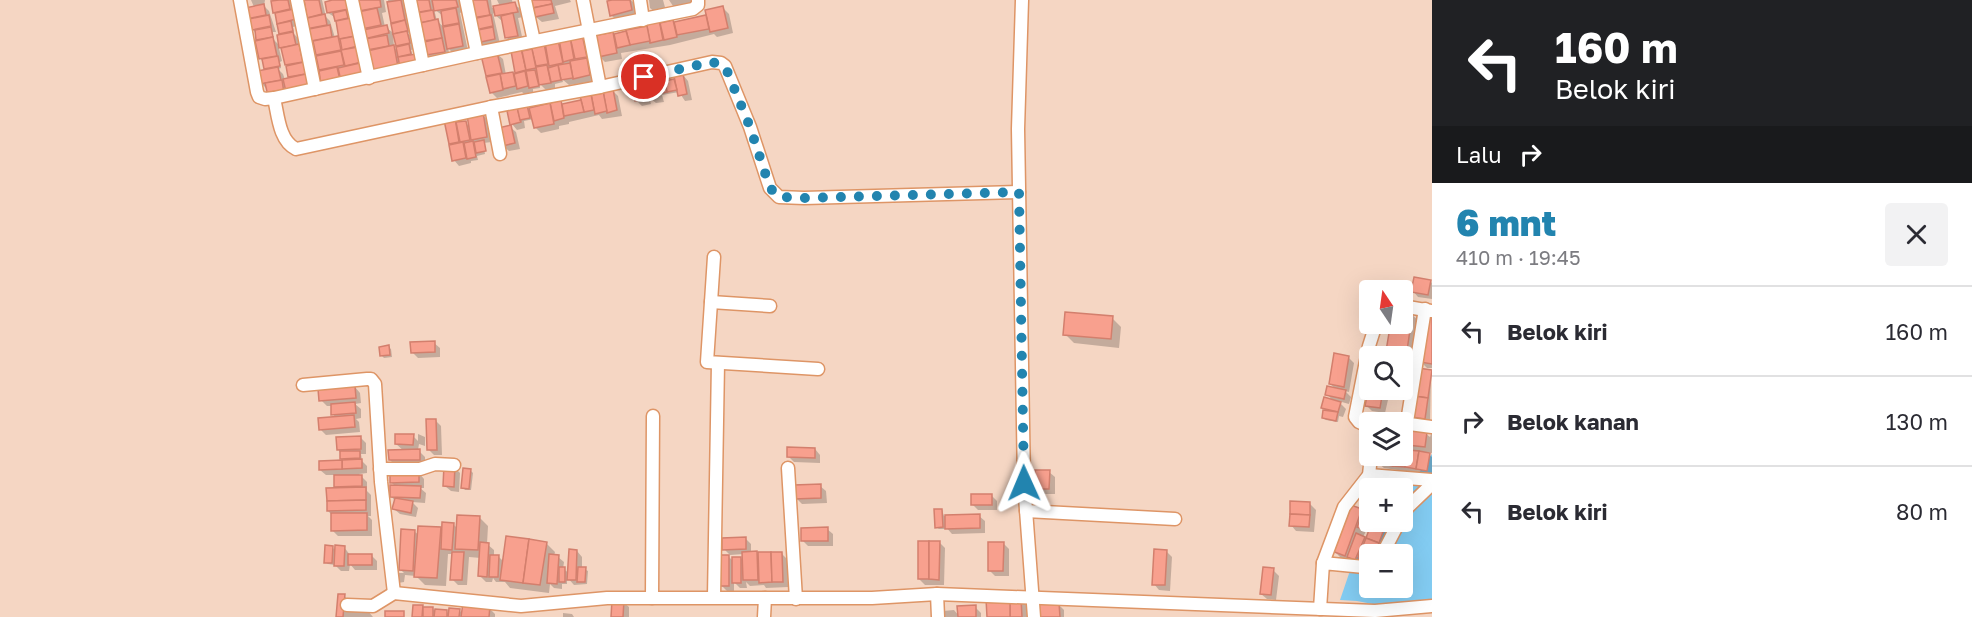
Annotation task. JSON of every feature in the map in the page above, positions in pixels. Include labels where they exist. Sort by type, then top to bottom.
[{"type":"street","points":[[240,0],[257,92],[265,99],[693,9],[698,5],[698,0]]},
{"type":"street","points":[[297,0],[315,89]]},
{"type":"street","points":[[352,0],[369,78]]},
{"type":"street","points":[[410,0],[423,65]]},
{"type":"street","points":[[466,0],[477,53]]},
{"type":"street","points":[[525,0],[534,41]]},
{"type":"street","points":[[583,0],[600,87]]},
{"type":"street","points":[[640,0],[644,20]]},
{"type":"street","points":[[1022,0],[1018,129],[1019,192],[1026,511],[1034,617]]},
{"type":"street","points":[[274,98],[285,139],[296,149],[712,62],[721,63],[725,66],[750,127],[770,188],[779,197],[1019,192]]},
{"type":"street","points":[[491,107],[500,154]]},
{"type":"street","points":[[714,257],[707,362],[818,369]]},
{"type":"street","points":[[711,302],[770,306]]},
{"type":"street","points":[[1406,412],[1428,310],[1413,308]]},
{"type":"street","points":[[1359,422],[1355,417],[1373,334]]},
{"type":"street","points":[[714,597],[718,363]]},
{"type":"street","points":[[303,385],[371,379],[375,384],[394,593]]},
{"type":"street","points":[[652,598],[653,416]]},
{"type":"street","points":[[1413,424],[1432,427]]},
{"type":"street","points":[[381,469],[420,469],[435,464],[454,465]]},
{"type":"street","points":[[1320,609],[1323,563],[1344,507],[1369,475],[1370,466]]},
{"type":"street","points":[[788,468],[796,599]]},
{"type":"street","points":[[1369,475],[1432,482]]},
{"type":"street","points":[[1413,502],[1432,482]]},
{"type":"street","points":[[1026,511],[1175,519]]},
{"type":"street","points":[[1323,563],[1359,567]]},
{"type":"street","points":[[347,605],[373,606],[394,593],[520,611],[607,598],[796,599],[937,594],[1032,597],[1275,612],[1320,609],[1375,614],[1432,606]]},
{"type":"street","points":[[937,594],[938,617]]},
{"type":"street","points":[[764,617],[765,598]]},
{"type":"water","points":[[1432,454],[1432,606],[1399,609],[1340,600],[1354,559],[1359,556],[1359,598],[1413,598],[1413,544],[1376,544],[1382,532],[1413,532],[1413,482]]},
{"type":"building","points":[[288,0],[290,9],[273,13],[271,1]]},
{"type":"building","points":[[304,0],[319,0],[322,14],[307,18]]},
{"type":"building","points":[[347,0],[349,9],[327,13],[325,2]]},
{"type":"building","points":[[357,0],[380,0],[381,7],[359,11]]},
{"type":"building","points":[[401,0],[405,20],[391,23],[387,2]]},
{"type":"building","points":[[429,0],[431,10],[414,13],[411,1]]},
{"type":"building","points":[[432,0],[456,0],[458,7],[434,11]]},
{"type":"building","points":[[471,0],[487,0],[490,15],[472,18]]},
{"type":"building","points":[[531,0],[551,0],[552,4],[532,8]]},
{"type":"building","points":[[630,0],[632,10],[610,16],[607,1]]},
{"type":"building","points":[[515,2],[518,12],[495,16],[493,6]]},
{"type":"building","points":[[264,4],[266,15],[247,19],[245,8]]},
{"type":"building","points":[[552,4],[554,13],[535,17],[533,8]]},
{"type":"building","points":[[723,6],[728,28],[710,32],[705,10]]},
{"type":"building","points":[[377,8],[381,25],[362,29],[358,12]]},
{"type":"building","points":[[456,8],[459,23],[443,26],[441,11]]},
{"type":"building","points":[[294,9],[296,19],[277,24],[275,13]]},
{"type":"building","points":[[346,10],[348,18],[335,21],[333,13]]},
{"type":"building","points":[[433,10],[435,20],[419,23],[417,13]]},
{"type":"building","points":[[513,13],[518,36],[505,38],[501,16]]},
{"type":"building","points":[[325,14],[327,25],[306,29],[303,19]]},
{"type":"building","points":[[269,15],[271,26],[252,30],[249,19]]},
{"type":"building","points":[[491,15],[493,26],[475,30],[472,19]]},
{"type":"building","points":[[706,15],[709,29],[677,35],[674,22]]},
{"type":"building","points":[[351,18],[355,36],[339,39],[336,21]]},
{"type":"building","points":[[438,19],[442,38],[423,41],[420,23]]},
{"type":"building","points":[[659,19],[663,40],[650,43],[646,21]]},
{"type":"building","points":[[405,20],[408,31],[393,34],[391,24]]},
{"type":"building","points":[[673,20],[677,37],[664,40],[660,23]]},
{"type":"building","points":[[291,21],[293,31],[279,34],[277,24]]},
{"type":"building","points":[[459,24],[463,46],[447,49],[443,27]]},
{"type":"building","points":[[330,25],[332,37],[311,41],[309,29]]},
{"type":"building","points":[[387,25],[389,33],[364,39],[363,30]]},
{"type":"building","points":[[647,26],[650,41],[630,45],[626,30]]},
{"type":"building","points":[[271,27],[273,37],[256,40],[255,30]]},
{"type":"building","points":[[493,27],[495,39],[476,43],[473,31]]},
{"type":"building","points":[[407,31],[410,43],[396,46],[393,34]]},
{"type":"building","points":[[626,31],[630,45],[617,48],[614,34]]},
{"type":"building","points":[[293,32],[296,45],[279,48],[277,35]]},
{"type":"building","points":[[613,32],[617,53],[598,57],[593,36]]},
{"type":"building","points":[[582,34],[587,57],[575,59],[570,37]]},
{"type":"building","points":[[387,35],[389,46],[367,50],[365,39]]},
{"type":"building","points":[[338,36],[341,50],[316,55],[313,41]]},
{"type":"building","points":[[356,36],[358,46],[342,50],[340,39]]},
{"type":"building","points":[[273,37],[277,56],[259,59],[255,41]]},
{"type":"building","points":[[570,37],[574,59],[563,62],[559,39]]},
{"type":"building","points":[[442,38],[445,52],[426,55],[424,42]]},
{"type":"building","points":[[558,40],[563,63],[549,66],[545,43]]},
{"type":"building","points":[[544,43],[548,64],[536,66],[531,46]]},
{"type":"building","points":[[299,44],[303,62],[285,65],[281,48]]},
{"type":"building","points":[[409,44],[411,54],[398,57],[396,47]]},
{"type":"building","points":[[394,45],[398,67],[372,72],[367,51]]},
{"type":"building","points":[[358,47],[362,62],[345,66],[341,50]]},
{"type":"building","points":[[521,48],[526,70],[515,73],[511,51]]},
{"type":"building","points":[[532,49],[536,68],[526,70],[522,51]]},
{"type":"building","points":[[341,51],[344,65],[319,70],[316,56]]},
{"type":"building","points":[[497,52],[502,73],[486,76],[481,55]]},
{"type":"building","points":[[416,54],[419,65],[400,68],[398,57]]},
{"type":"building","points":[[278,56],[280,66],[264,69],[262,59]]},
{"type":"building","points":[[587,58],[590,75],[573,79],[570,61]]},
{"type":"building","points":[[304,62],[306,74],[288,77],[286,66]]},
{"type":"building","points":[[360,63],[363,76],[341,81],[338,68]]},
{"type":"building","points":[[570,63],[573,78],[561,80],[558,65]]},
{"type":"building","points":[[547,65],[551,83],[539,85],[536,67]]},
{"type":"building","points":[[558,65],[561,80],[551,82],[548,68]]},
{"type":"building","points":[[278,67],[281,80],[260,84],[257,71]]},
{"type":"building","points":[[337,67],[340,80],[321,84],[319,71]]},
{"type":"building","points":[[535,70],[539,86],[529,88],[526,71]]},
{"type":"building","points":[[525,71],[528,86],[517,89],[514,74]]},
{"type":"building","points":[[513,72],[516,86],[503,89],[500,74]]},
{"type":"building","points":[[306,74],[309,88],[286,92],[283,79]]},
{"type":"building","points":[[500,74],[503,90],[490,93],[486,77]]},
{"type":"building","points":[[683,74],[687,94],[678,96],[674,76]]},
{"type":"building","points":[[642,78],[646,99],[635,101],[630,81]]},
{"type":"building","points":[[655,79],[659,96],[649,98],[645,81]]},
{"type":"building","points":[[674,79],[677,90],[667,92],[665,81]]},
{"type":"building","points":[[282,80],[284,93],[268,96],[265,83]]},
{"type":"building","points":[[664,80],[667,92],[659,94],[656,82]]},
{"type":"building","points":[[613,89],[617,110],[607,113],[603,91]]},
{"type":"building","points":[[603,91],[607,111],[595,114],[591,94]]},
{"type":"building","points":[[591,94],[594,110],[584,112],[580,96]]},
{"type":"building","points":[[561,100],[564,118],[554,121],[550,103]]},
{"type":"building","points":[[581,100],[584,112],[564,116],[562,104]]},
{"type":"building","points":[[516,103],[521,122],[510,125],[506,106]]},
{"type":"building","points":[[550,103],[554,124],[534,128],[529,108]]},
{"type":"building","points":[[527,105],[530,118],[520,120],[517,107]]},
{"type":"building","points":[[483,112],[487,137],[471,140],[467,115]]},
{"type":"building","points":[[455,118],[459,142],[449,144],[444,120]]},
{"type":"building","points":[[466,121],[470,140],[460,142],[456,122]]},
{"type":"building","points":[[511,125],[515,143],[502,146],[498,128]]},
{"type":"building","points":[[484,140],[486,151],[476,153],[474,142]]},
{"type":"building","points":[[473,141],[476,157],[467,159],[464,143]]},
{"type":"building","points":[[463,142],[466,158],[452,161],[449,145]]},
{"type":"building","points":[[1414,277],[1431,280],[1428,295],[1413,292]]},
{"type":"building","points":[[1065,312],[1113,316],[1111,339],[1063,335]]},
{"type":"building","points":[[1426,317],[1432,318],[1432,364],[1420,362]]},
{"type":"building","points":[[1389,334],[1409,334],[1408,346],[1387,346]]},
{"type":"building","points":[[435,341],[435,352],[411,353],[410,342]]},
{"type":"building","points":[[389,345],[390,355],[380,356],[379,347]]},
{"type":"building","points":[[1334,353],[1349,356],[1344,387],[1329,384]]},
{"type":"building","points":[[1418,368],[1432,370],[1428,398],[1414,396]]},
{"type":"building","points":[[355,386],[356,398],[319,401],[318,389]]},
{"type":"building","points":[[1327,386],[1346,390],[1344,399],[1325,395]]},
{"type":"building","points":[[1414,396],[1428,398],[1425,419],[1413,417]]},
{"type":"building","points":[[1324,397],[1341,402],[1338,412],[1321,408]]},
{"type":"building","points":[[1366,400],[1381,400],[1380,408],[1365,406]]},
{"type":"building","points":[[355,402],[356,413],[331,415],[331,404]]},
{"type":"building","points":[[1323,410],[1338,412],[1336,421],[1322,418]]},
{"type":"building","points":[[354,415],[355,427],[319,430],[318,418]]},
{"type":"building","points":[[426,419],[436,419],[437,450],[427,450]]},
{"type":"building","points":[[1413,430],[1427,432],[1425,447],[1413,446]]},
{"type":"building","points":[[395,434],[414,434],[413,445],[395,444]]},
{"type":"building","points":[[361,436],[361,449],[337,450],[336,437]]},
{"type":"building","points":[[787,447],[815,448],[815,458],[787,457]]},
{"type":"building","points":[[420,449],[420,460],[389,460],[388,450]]},
{"type":"building","points":[[1413,450],[1419,451],[1416,469],[1405,467],[1413,466]]},
{"type":"building","points":[[340,451],[360,451],[360,458],[340,459]]},
{"type":"building","points":[[1419,451],[1430,453],[1427,471],[1416,469]]},
{"type":"building","points":[[362,459],[362,468],[342,469],[342,460]]},
{"type":"building","points":[[342,460],[342,469],[319,470],[319,461]]},
{"type":"building","points":[[444,465],[455,466],[454,487],[443,486]]},
{"type":"building","points":[[463,468],[471,469],[469,489],[461,488]]},
{"type":"building","points":[[1035,470],[1050,470],[1049,489],[1035,489]]},
{"type":"building","points":[[390,472],[419,472],[419,482],[390,483]]},
{"type":"building","points":[[334,475],[362,475],[362,486],[334,487]]},
{"type":"building","points":[[821,484],[821,498],[794,499],[794,485]]},
{"type":"building","points":[[390,485],[421,486],[420,498],[390,497]]},
{"type":"building","points":[[366,487],[366,500],[327,501],[326,488]]},
{"type":"building","points":[[971,494],[992,494],[992,505],[971,505]]},
{"type":"building","points":[[395,498],[413,501],[411,513],[392,509]]},
{"type":"building","points":[[366,500],[366,510],[327,511],[327,501]]},
{"type":"building","points":[[1290,501],[1310,502],[1310,515],[1290,514]]},
{"type":"building","points":[[1348,504],[1359,508],[1359,517],[1345,556],[1332,551]]},
{"type":"building","points":[[934,509],[942,509],[943,527],[935,528]]},
{"type":"building","points":[[331,513],[367,513],[367,530],[331,531]]},
{"type":"building","points":[[980,514],[980,528],[945,529],[945,515]]},
{"type":"building","points":[[1290,514],[1310,515],[1309,527],[1289,526]]},
{"type":"building","points":[[457,515],[480,516],[478,550],[455,549]]},
{"type":"building","points":[[442,522],[454,523],[452,550],[441,549]]},
{"type":"building","points":[[418,526],[441,527],[437,578],[414,577]]},
{"type":"building","points":[[828,527],[828,541],[801,541],[801,528]]},
{"type":"building","points":[[401,529],[415,530],[413,571],[399,570]]},
{"type":"building","points":[[1368,532],[1383,532],[1379,543],[1366,538]]},
{"type":"building","points":[[1356,533],[1365,537],[1362,544],[1359,544],[1355,560],[1347,557]]},
{"type":"building","points":[[506,536],[529,539],[523,583],[500,580]]},
{"type":"building","points":[[746,537],[746,549],[722,550],[722,538]]},
{"type":"building","points":[[1366,538],[1379,543],[1379,544],[1364,544]]},
{"type":"building","points":[[529,539],[547,542],[540,585],[523,583]]},
{"type":"building","points":[[918,541],[929,541],[929,579],[918,579]]},
{"type":"building","points":[[929,541],[940,541],[939,580],[929,579]]},
{"type":"building","points":[[480,542],[489,543],[487,577],[478,576]]},
{"type":"building","points":[[988,542],[1004,542],[1003,571],[988,571]]},
{"type":"building","points":[[325,545],[333,546],[332,563],[324,563]]},
{"type":"building","points":[[335,545],[345,546],[344,566],[334,566]]},
{"type":"building","points":[[569,549],[577,550],[576,580],[567,580]]},
{"type":"building","points":[[1154,549],[1167,550],[1165,585],[1152,585]]},
{"type":"building","points":[[757,551],[758,580],[743,580],[742,552]]},
{"type":"building","points":[[452,552],[464,552],[462,580],[450,580]]},
{"type":"building","points":[[758,552],[771,552],[772,582],[759,583]]},
{"type":"building","points":[[771,552],[782,552],[783,582],[772,582]]},
{"type":"building","points":[[348,554],[372,554],[372,565],[348,565]]},
{"type":"building","points":[[549,554],[559,555],[557,584],[547,583]]},
{"type":"building","points":[[490,555],[499,555],[498,577],[489,577]]},
{"type":"building","points":[[720,555],[729,555],[729,586],[720,586]]},
{"type":"building","points":[[732,557],[741,557],[741,583],[732,583]]},
{"type":"building","points":[[559,567],[565,567],[565,582],[559,582]]},
{"type":"building","points":[[578,567],[586,567],[585,582],[577,582]]},
{"type":"building","points":[[1263,567],[1274,568],[1271,595],[1260,594]]},
{"type":"building","points":[[338,594],[345,594],[343,617],[336,617]]},
{"type":"building","points":[[1010,598],[1021,598],[1022,617],[1010,617]]},
{"type":"building","points":[[1010,598],[1010,617],[987,617],[986,599]]},
{"type":"building","points":[[612,600],[624,600],[623,617],[611,617]]},
{"type":"building","points":[[463,603],[490,606],[489,617],[461,617]]},
{"type":"building","points":[[1059,603],[1060,617],[1036,617],[1035,604]]},
{"type":"building","points":[[413,605],[423,605],[422,617],[412,617]]},
{"type":"building","points":[[976,605],[976,617],[958,617],[957,606]]},
{"type":"building","points":[[423,607],[433,607],[433,617],[423,617]]},
{"type":"building","points":[[449,608],[460,609],[459,617],[448,617]]},
{"type":"building","points":[[435,609],[447,610],[447,617],[434,617]]},
{"type":"building","points":[[385,611],[404,611],[404,617],[385,617]]},
{"type":"route","points":[[644,77],[712,62],[725,66],[750,127],[770,188],[779,197],[1019,192],[1024,483]]}]
